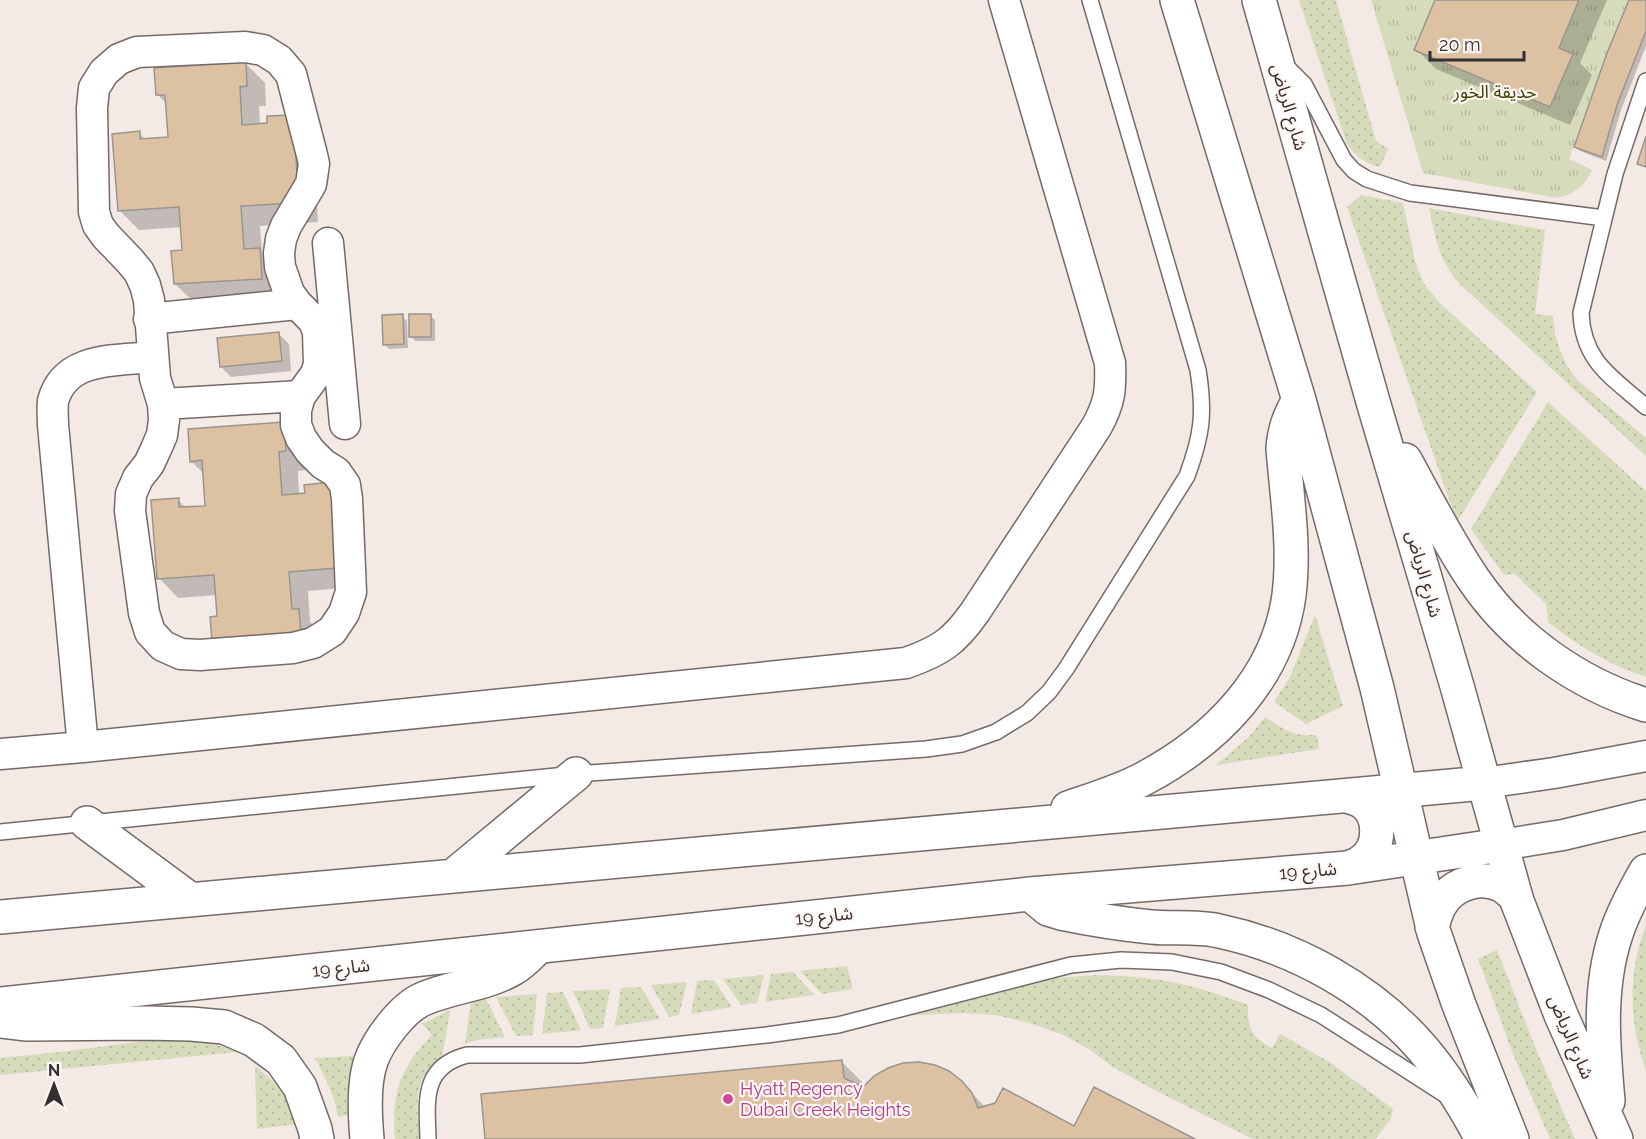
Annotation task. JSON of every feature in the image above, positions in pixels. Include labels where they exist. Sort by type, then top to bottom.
[{"type":"main road","points":[[1177,0],[1299,400],[1377,688],[1432,927],[1459,1005],[1512,1139]]},
{"type":"main road","name":"شارع الرياض","points":[[1259,0],[1516,897],[1561,1015],[1613,1133]]},
{"type":"main road","points":[[1024,824],[1144,778],[1179,758],[1211,734],[1247,696],[1268,662],[1280,633],[1288,597],[1291,559],[1283,449],[1287,423],[1299,400]]},
{"type":"main road","points":[[1374,405],[1452,546],[1474,582],[1499,611],[1527,640],[1563,665],[1595,685],[1646,705]]},
{"type":"main road","points":[[453,876],[576,774]]},
{"type":"main road","points":[[0,917],[1484,783]]},
{"type":"main road","points":[[1347,796],[1361,801],[1371,811],[1377,825],[1377,839],[1371,852],[1361,862],[1348,868]]},
{"type":"main road","points":[[87,823],[191,900]]},
{"type":"main road","name":"شارع 19","points":[[0,1004],[1030,894],[1348,868],[1501,844]]},
{"type":"main road","points":[[1613,1133],[1604,1048],[1603,1016],[1606,974],[1616,935],[1630,898],[1646,871]]},
{"type":"main road","points":[[1432,927],[1439,906],[1446,896],[1456,888],[1468,883],[1493,882],[1504,886],[1516,897]]},
{"type":"main road","points":[[1030,894],[1048,909],[1061,913],[1152,927],[1217,930],[1262,942],[1304,960],[1344,982],[1372,1002],[1420,1046],[1434,1062],[1466,1109],[1482,1139]]},
{"type":"main road","points":[[367,1139],[365,1092],[371,1061],[400,1015],[420,1000],[502,975],[521,964],[538,947]]},
{"type":"main road","points":[[0,1021],[27,1024],[191,1024],[224,1027],[254,1040],[280,1060],[300,1087],[317,1139]]},
{"type":"street","points":[[0,754],[906,663],[946,645],[963,630],[1097,426],[1107,406],[1111,384],[1110,363],[1004,0]]},
{"type":"street","points":[[245,46],[263,50],[279,60],[291,74],[314,164],[311,184],[286,226],[279,253],[280,267],[289,293],[314,321],[318,332],[328,346],[316,374],[300,396],[296,410],[296,425],[310,451],[323,464],[336,472],[345,485],[351,592],[344,613],[332,631],[314,643],[293,648],[201,655],[181,654],[163,646],[150,632],[144,614],[130,511],[131,494],[162,435],[164,420],[163,404],[155,378],[148,300],[139,272],[98,225],[93,199],[92,108],[94,88],[104,72],[118,59],[137,52],[245,46]]},
{"type":"street","points":[[328,243],[328,346],[345,424]]},
{"type":"street","points":[[150,319],[297,304]]},
{"type":"street","points":[[83,747],[54,437],[53,403],[60,383],[76,369],[97,363],[153,357]]},
{"type":"street","points":[[163,404],[300,396]]},
{"type":"street","points":[[1484,783],[1646,756]]},
{"type":"street","name":"شارع 19","points":[[1501,844],[1563,835],[1646,815]]},
{"type":"lane","points":[[0,832],[576,774],[926,749],[962,744],[996,732],[1027,712],[1049,692],[1066,669],[1187,476],[1197,451],[1202,424],[1202,397],[1198,370],[1090,0]]},
{"type":"lane","points":[[1275,56],[1304,84],[1344,160],[1354,171],[1367,179],[1410,193],[1604,218]]},
{"type":"lane","points":[[1646,81],[1615,174],[1581,313],[1586,344],[1593,358],[1646,407]]},
{"type":"lane","points":[[428,1139],[427,1099],[433,1078],[447,1062],[467,1055],[580,1055],[838,1025],[1071,964],[1121,960],[1172,962],[1221,972],[1269,990],[1321,1015],[1466,1109]]},
{"type":"green space","points":[[1299,0],[1336,0],[1376,141],[1388,149],[1380,167],[1361,159],[1347,144]]},
{"type":"green space","name":"حديقة الخور","points":[[1371,0],[1629,0],[1607,53],[1569,159],[1592,170],[1586,181],[1573,192],[1557,198],[1423,173]]},
{"type":"green space","points":[[1361,195],[1403,203],[1415,261],[1424,284],[1440,303],[1537,392],[1457,522],[1347,207]]},
{"type":"green space","points":[[1429,208],[1545,230],[1535,314],[1553,316],[1555,334],[1567,366],[1577,380],[1646,438],[1646,456],[1460,284],[1442,258]]},
{"type":"green space","points":[[1548,402],[1646,491],[1646,677],[1594,654],[1548,622],[1546,604],[1515,574],[1504,575],[1471,529]]},
{"type":"green space","points":[[1315,615],[1343,706],[1306,724],[1274,702],[1290,677]]},
{"type":"green space","points":[[1265,717],[1290,732],[1317,735],[1319,749],[1216,765],[1249,737]]},
{"type":"green space","points":[[1646,925],[1646,1071],[1636,1035],[1632,998],[1636,962]]},
{"type":"green space","points":[[1497,950],[1575,1139],[1550,1139],[1513,1054],[1478,959]]},
{"type":"green space","points":[[847,966],[853,989],[822,994],[800,971]]},
{"type":"green space","points":[[793,972],[814,995],[765,1002],[771,974]]},
{"type":"green space","points":[[764,975],[757,1003],[741,1005],[723,979]]},
{"type":"green space","points":[[1095,975],[1171,982],[1248,1005],[1252,1031],[1265,1044],[1272,1048],[1280,1034],[1331,1063],[1393,1109],[1391,1119],[1375,1139],[1253,1139],[1114,1068],[1089,1049],[1061,1034],[1029,1023],[996,1015],[963,1013],[894,1016],[1056,978]]},
{"type":"green space","points":[[714,980],[732,1007],[691,1014],[697,981]]},
{"type":"green space","points":[[687,982],[679,1015],[669,1017],[651,985]]},
{"type":"green space","points":[[641,987],[660,1019],[615,1026],[621,988]]},
{"type":"green space","points":[[610,989],[603,1028],[590,1029],[573,991]]},
{"type":"green space","points":[[563,992],[581,1030],[542,1034],[547,993]]},
{"type":"green space","points":[[537,994],[533,1035],[516,1036],[496,997]]},
{"type":"green space","points":[[486,999],[505,1037],[477,1040],[465,1044],[471,1002]]},
{"type":"green space","points":[[450,1010],[441,1057],[423,1078],[418,1093],[419,1139],[395,1139],[395,1109],[400,1082],[412,1059],[432,1035],[422,1024]]},
{"type":"green space","points":[[160,1039],[199,1041],[237,1052],[0,1075],[0,1058]]},
{"type":"green space","points":[[354,1056],[350,1078],[352,1114],[338,1117],[332,1094],[315,1058]]},
{"type":"green space","points":[[255,1066],[283,1092],[305,1123],[257,1129]]},
{"type":"building","points":[[1435,0],[1579,0],[1559,48],[1573,54],[1550,107],[1414,50]]},
{"type":"building","points":[[1629,0],[1646,0],[1646,31],[1617,105],[1602,157],[1574,147],[1607,53]]},
{"type":"building","points":[[246,62],[247,86],[240,87],[242,125],[267,123],[267,116],[293,115],[299,203],[241,206],[244,249],[260,248],[262,279],[174,284],[171,251],[182,250],[179,207],[118,211],[112,134],[140,131],[140,139],[168,137],[165,95],[156,95],[154,68]]},
{"type":"building","points":[[1646,136],[1646,167],[1637,164]]},
{"type":"building","points":[[403,314],[404,344],[383,345],[382,315]]},
{"type":"building","points":[[409,314],[431,314],[431,337],[409,337]]},
{"type":"building","points":[[279,332],[282,361],[220,367],[217,338]]},
{"type":"building","points":[[284,422],[286,451],[279,452],[282,495],[305,493],[304,485],[331,482],[337,568],[289,572],[292,609],[299,609],[301,636],[212,642],[210,617],[217,616],[214,575],[157,579],[151,500],[179,498],[179,507],[205,506],[202,460],[190,462],[188,429]]},
{"type":"building","name":"Hyatt Regency Dubai Creek Heights","points":[[842,1060],[844,1078],[863,1087],[874,1076],[903,1063],[919,1062],[935,1065],[949,1071],[962,1081],[972,1093],[978,1108],[995,1103],[1003,1088],[1074,1126],[1094,1087],[1195,1139],[485,1139],[481,1094]]},
{"type":"place","name":"Hyatt Regency Dubai Creek Heights","points":[[728,1099]]}]
